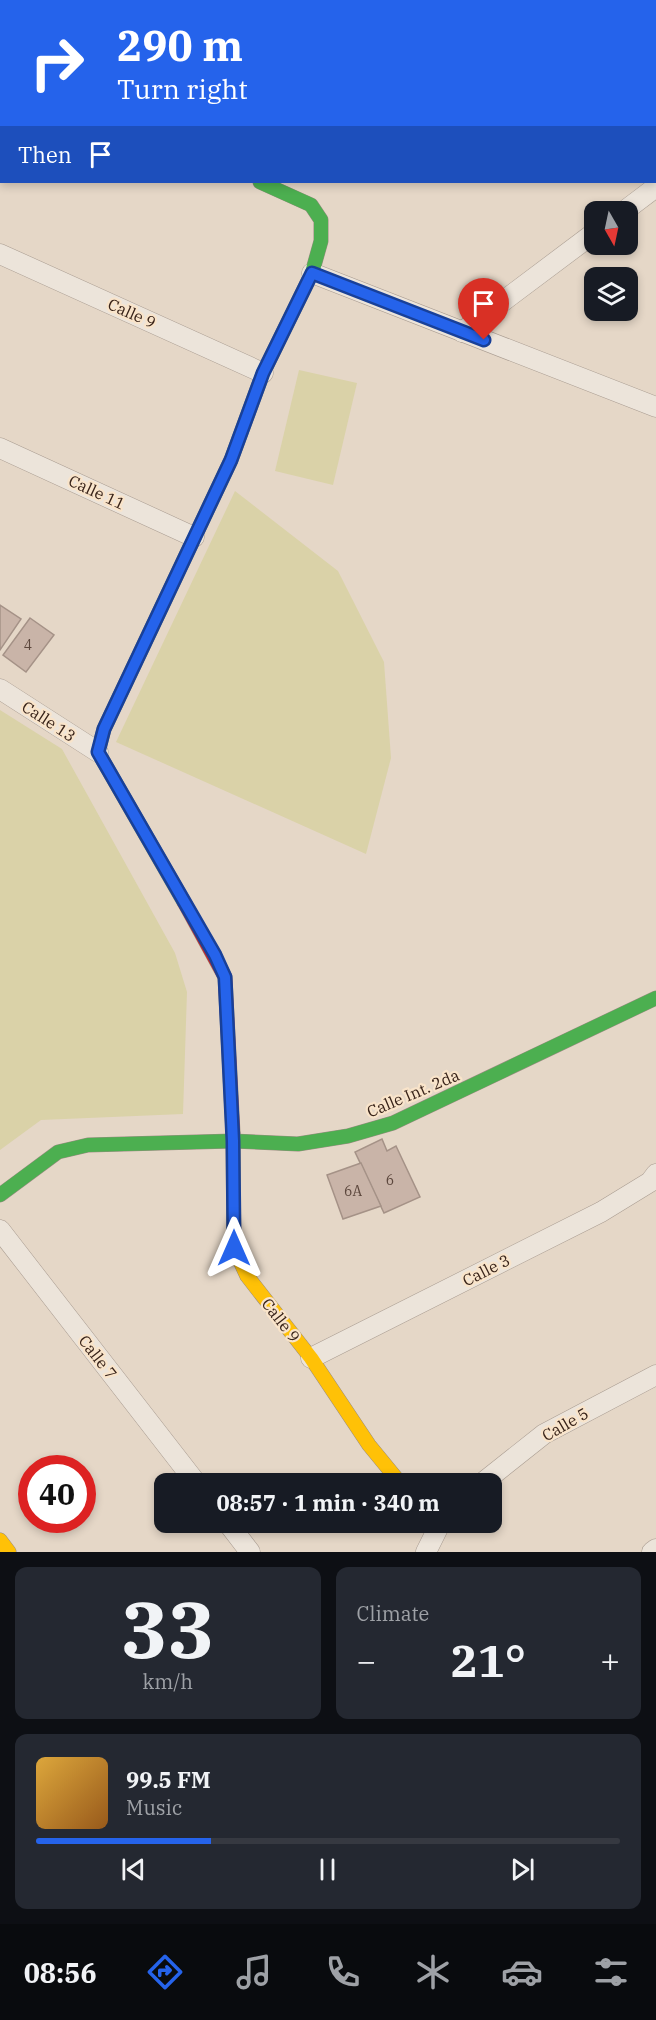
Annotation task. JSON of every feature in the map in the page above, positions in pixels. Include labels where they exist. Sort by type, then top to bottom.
[{"type":"street","points":[[98,752],[104,729],[231,460],[263,373],[312,273],[321,241],[321,220],[311,205],[262,183]]},
{"type":"street","points":[[638,201],[656,187]]},
{"type":"street","points":[[462,332],[584,240]]},
{"type":"street","name":"Calle 9","points":[[0,254],[263,373]]},
{"type":"street","points":[[312,273],[656,407]]},
{"type":"street","name":"Calle 11","points":[[0,448],[194,537]]},
{"type":"street","name":"Calle 13","points":[[0,689],[98,752]]},
{"type":"street","name":"Calle 9","points":[[98,752],[209,944],[225,977],[233,1141],[234,1248],[247,1275],[311,1358],[369,1445],[392,1473]]},
{"type":"street","name":"Calle Int. 2da","points":[[0,1195],[58,1152],[88,1145],[233,1141],[298,1144],[348,1136],[393,1123],[656,998]]},
{"type":"street","name":"Calle 3","points":[[311,1358],[601,1212],[650,1182],[656,1174]]},
{"type":"street","name":"Calle 7","points":[[0,1230],[188,1473]]},
{"type":"street","name":"Calle 5","points":[[495,1473],[544,1434],[656,1375]]},
{"type":"street","points":[[235,1533],[250,1552]]},
{"type":"street","points":[[426,1552],[433,1533]]},
{"type":"street","points":[[0,1540],[9,1552]]},
{"type":"street","points":[[652,1552],[656,1550]]},
{"type":"shaded area","points":[[299,370],[357,383],[333,485],[275,471]]},
{"type":"shaded area","points":[[235,491],[338,571],[384,662],[391,758],[366,854],[116,742]]},
{"type":"shaded area","points":[[0,710],[62,749],[175,953],[187,992],[183,1114],[41,1120],[0,1150]]},
{"type":"building","points":[[0,605],[21,619],[0,650]]},
{"type":"building","points":[[30,618],[54,635],[26,672],[3,655]]},
{"type":"building","points":[[382,1139],[387,1151],[396,1146],[420,1197],[384,1213],[355,1152]]},
{"type":"building","points":[[361,1163],[381,1206],[343,1219],[327,1175]]},
{"type":"traffic: fast","points":[[184,902],[98,752],[104,729],[231,460],[263,373],[312,273],[321,241],[321,220],[311,205],[262,183]]},
{"type":"traffic: fast","points":[[0,1195],[58,1152],[88,1145],[233,1141],[298,1144],[348,1136],[393,1123],[656,998]]},
{"type":"traffic: slow","points":[[233,1133],[234,1248],[247,1276],[311,1358],[369,1445],[392,1473]]},
{"type":"traffic: slow","points":[[0,1540],[9,1552]]},
{"type":"traffic: jam","points":[[184,902],[225,977],[233,1133]]},
{"type":"route","points":[[234,1248],[233,1141],[225,977],[215,955],[98,752],[104,729],[231,460],[263,373],[312,273],[484,340]]}]
